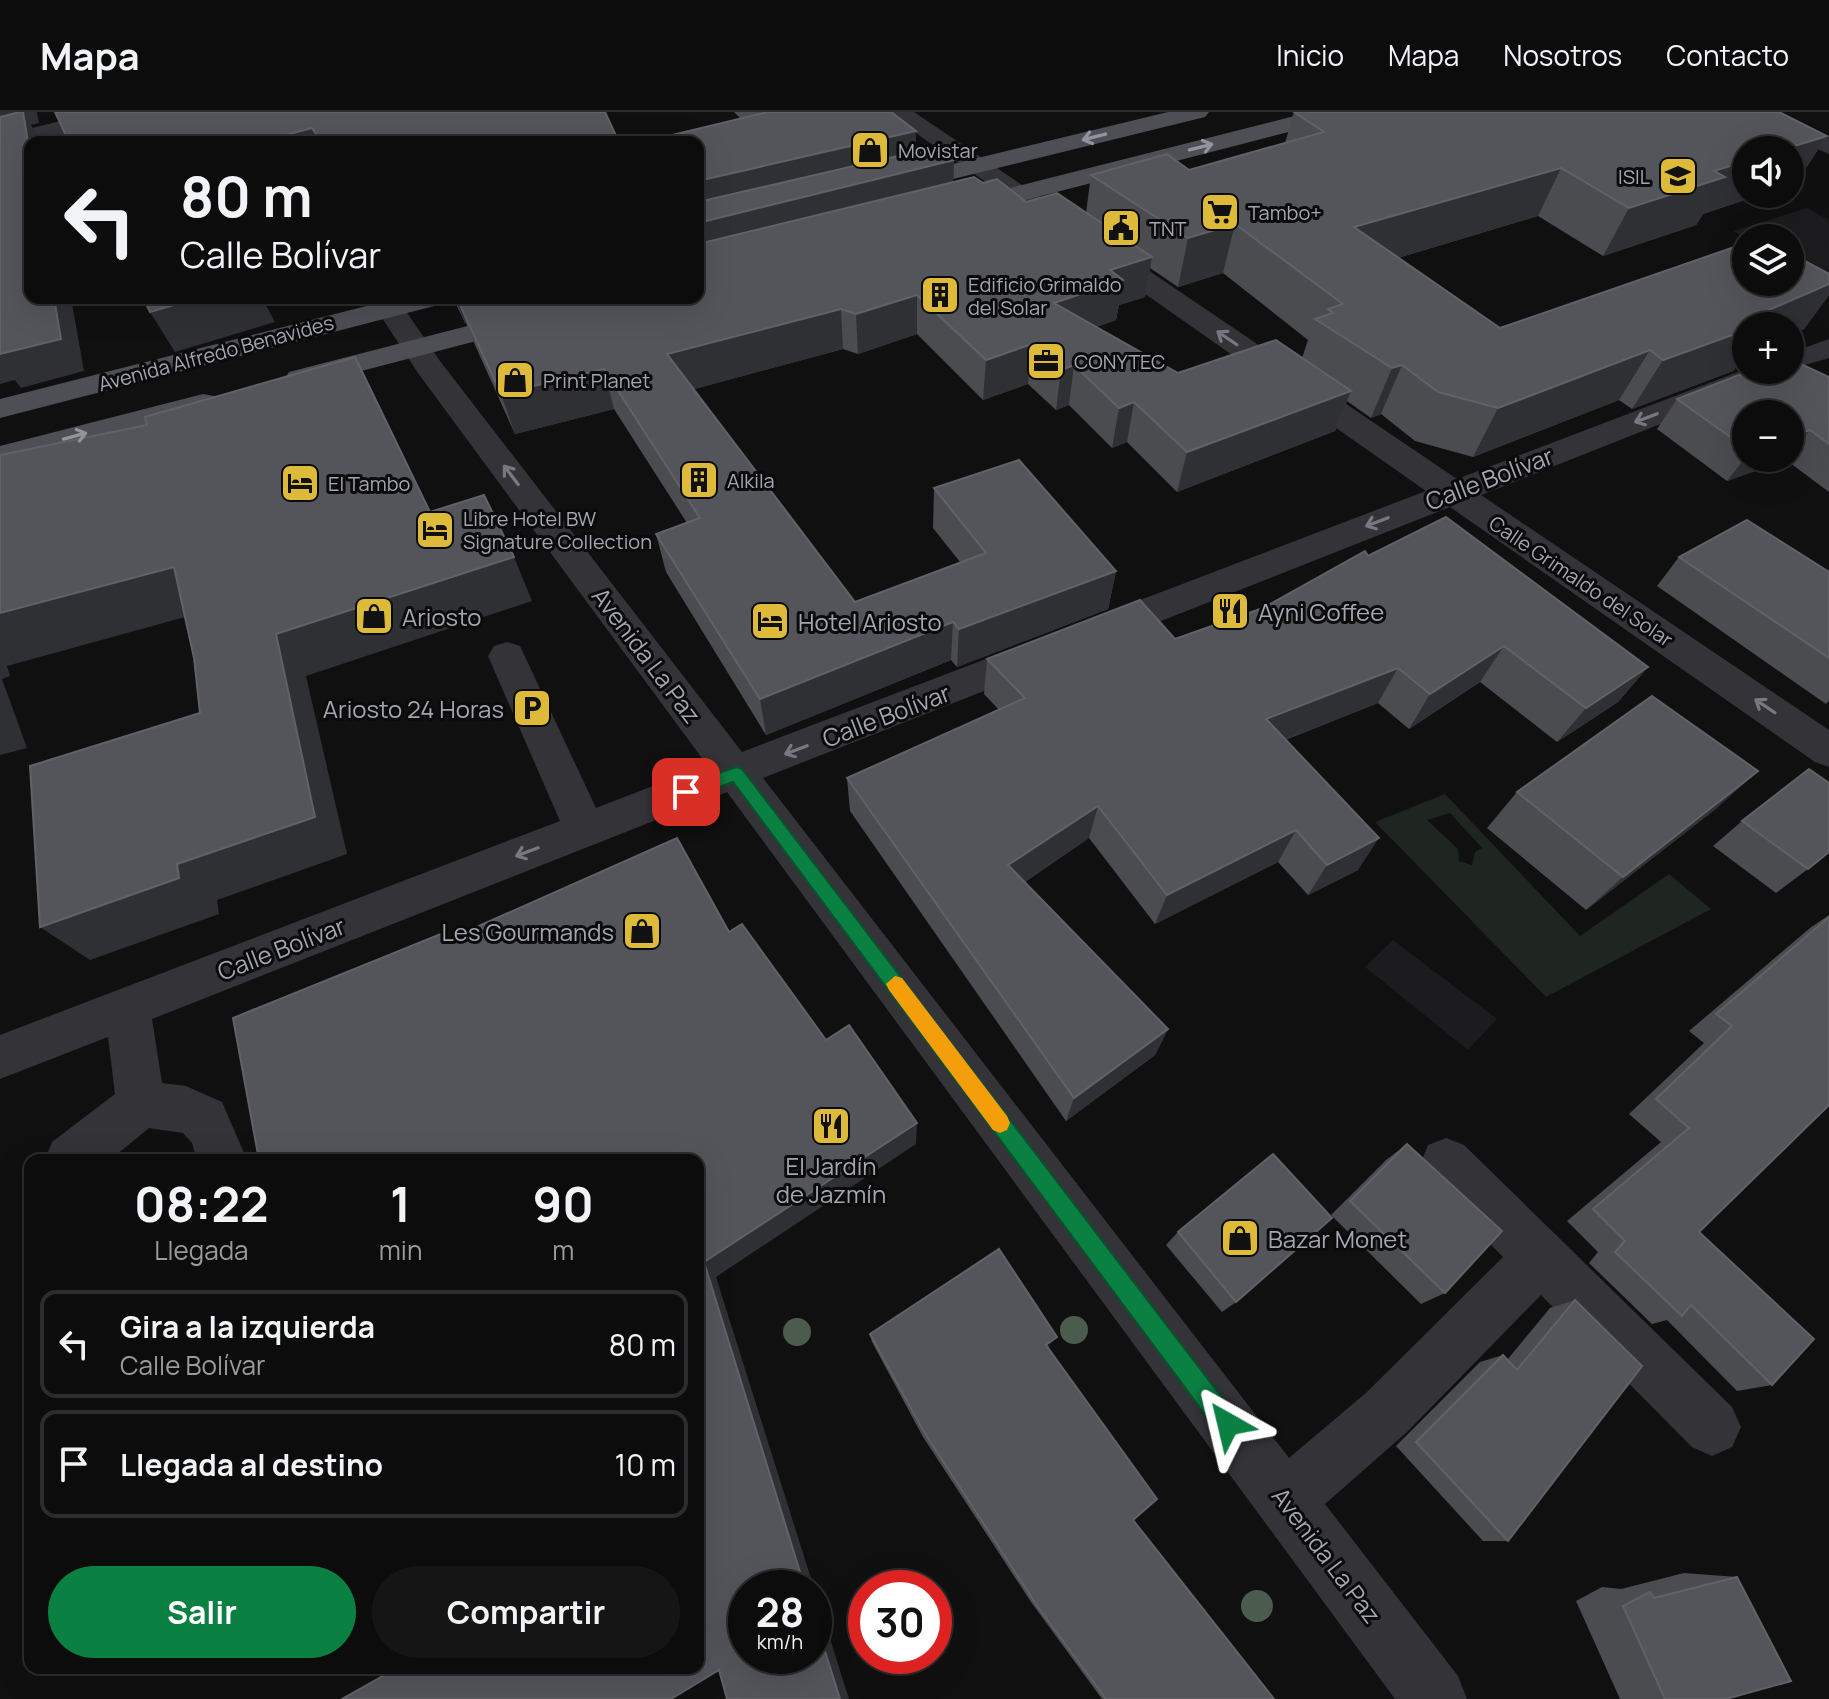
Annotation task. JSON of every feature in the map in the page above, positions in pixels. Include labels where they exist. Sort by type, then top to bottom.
[{"type":"main road","points":[[868,192],[1197,112]]},
{"type":"main road","points":[[941,214],[1338,112]]},
{"type":"main road","name":"Avenida Alfredo Benavides","points":[[0,409],[382,304]]},
{"type":"main road","name":"Avenida Alfredo Benavides","points":[[0,456],[585,304]]},
{"type":"street","points":[[28,136],[126,112]]},
{"type":"street","name":"Calle Grimaldo del Solar","points":[[898,112],[1829,751]]},
{"type":"street","points":[[1751,112],[1829,147]]},
{"type":"street","points":[[0,143],[24,137]]},
{"type":"street","name":"Avenida La Paz","points":[[387,304],[415,347],[1435,1699]]},
{"type":"street","points":[[1804,358],[1829,348]]},
{"type":"street","name":"Calle Bolívar","points":[[0,1057],[1735,384]]},
{"type":"street","points":[[507,656],[585,830]]},
{"type":"street","points":[[127,1008],[141,1104]]},
{"type":"street","points":[[78,1154],[141,1104],[199,1114],[209,1119],[215,1129],[221,1154]]},
{"type":"street","points":[[1446,1163],[1712,1427]]},
{"type":"street","points":[[1285,1500],[1387,1412],[1541,1257]]},
{"type":"shaded area","points":[[1807,208],[1829,220],[1829,282],[1804,269],[1804,224],[1756,224]]},
{"type":"shaded area","points":[[1445,794],[1580,936],[1669,874],[1711,909],[1546,997],[1375,822]],"holes":[[[1450,813],[1482,848],[1475,852],[1472,865],[1459,861],[1458,849],[1427,820]]]},
{"type":"shaded area","points":[[1393,940],[1497,1019],[1468,1050],[1365,967]]},
{"type":"building","points":[[23,112],[27,136],[24,136],[24,304],[55,304],[61,339],[0,354],[0,117]]},
{"type":"building","points":[[55,112],[605,112],[616,136],[317,136],[312,128],[282,136],[66,136]]},
{"type":"building","points":[[768,112],[891,112],[916,131],[704,180],[704,136],[668,136]]},
{"type":"building","points":[[1294,112],[1779,112],[1827,136],[1804,143],[1804,136],[1732,136],[1732,165],[1714,171],[1725,177],[1629,208],[1561,168],[1354,227],[1500,328],[1732,248],[1732,296],[1801,296],[1764,312],[1732,312],[1732,335],[1663,360],[1650,350],[1498,408],[1438,392],[1402,365],[1392,368],[1315,319],[1333,313],[1328,309],[1343,304],[1235,224],[1188,238],[1091,175],[1167,154],[1189,170],[1324,132]]},
{"type":"building","points":[[936,147],[954,160],[704,222],[704,201]]},
{"type":"building","points":[[974,177],[983,183],[997,179],[1026,202],[1057,193],[1152,257],[1110,270],[1123,280],[1054,303],[1178,373],[1276,340],[1351,391],[1187,452],[1134,402],[1119,408],[1074,365],[1061,370],[1032,344],[986,360],[917,295],[856,314],[841,309],[667,354],[855,602],[986,553],[934,488],[1019,460],[1116,571],[959,629],[953,622],[760,699],[656,534],[700,518],[604,369],[501,394],[460,305],[704,304],[704,243]]},
{"type":"building","points":[[1804,261],[1829,274],[1829,284],[1804,295]]},
{"type":"building","points":[[146,304],[177,304],[150,312]]},
{"type":"building","points":[[355,357],[430,512],[484,495],[514,557],[276,634],[315,817],[177,864],[179,878],[40,927],[30,766],[200,713],[194,658],[174,567],[0,613],[0,455],[147,425],[145,417]]},
{"type":"building","points":[[1804,365],[1829,377],[1829,444],[1810,430],[1804,432],[1804,400],[1732,400],[1732,438],[1677,399],[1732,378],[1732,384],[1804,384]]},
{"type":"building","points":[[1446,517],[1648,667],[1586,708],[1504,646],[1430,694],[1398,668],[1266,719],[1379,838],[1327,865],[1296,830],[1167,895],[1098,806],[1008,865],[1168,1029],[1074,1098],[847,778],[1025,698],[987,659],[1140,600],[1175,639],[1263,608],[1365,551],[1368,556]]},
{"type":"building","points":[[1747,520],[1829,572],[1829,658],[1679,557]]},
{"type":"building","points":[[1652,696],[1758,771],[1623,877],[1517,792]]},
{"type":"building","points":[[1809,769],[1829,783],[1829,852],[1808,869],[1742,821]]},
{"type":"building","points":[[677,838],[729,932],[742,924],[826,1040],[849,1025],[917,1123],[704,1262],[704,1154],[258,1154],[233,1018],[443,933],[445,941]]},
{"type":"building","points":[[1829,917],[1829,1105],[1699,1232],[1814,1339],[1772,1385],[1691,1305],[1682,1316],[1615,1252],[1625,1241],[1593,1209],[1689,1128],[1656,1099],[1732,1026],[1716,1014]]},
{"type":"building","points":[[1407,1144],[1502,1231],[1445,1293],[1350,1201]]},
{"type":"building","name":"Bazar Monet","points":[[1273,1154],[1332,1218],[1236,1302],[1178,1232]]},
{"type":"building","points":[[999,1249],[1057,1337],[1046,1345],[1157,1499],[1133,1520],[1274,1699],[1106,1699],[1037,1606],[924,1432],[870,1334]]},
{"type":"building","points":[[704,1262],[799,1570],[728,1570],[728,1674],[832,1673],[840,1699],[727,1699],[719,1670],[671,1699],[342,1699],[386,1674],[704,1674]]},
{"type":"building","points":[[1575,1300],[1642,1366],[1508,1541],[1416,1442],[1503,1355],[1517,1370]]},
{"type":"building","points":[[1737,1577],[1791,1681],[1726,1699],[1665,1699],[1623,1606],[1650,1592],[1654,1598]]},
{"type":"slow traffic","points":[[895,984],[1000,1123]]},
{"type":"place","name":"Movistar","points":[[870,150]]},
{"type":"place","name":"ISIL","points":[[1678,176]]},
{"type":"place","name":"Tambo+","points":[[1220,212]]},
{"type":"place","name":"TNT","points":[[1121,228]]},
{"type":"place","name":"Edificio Grimaldo del Solar","points":[[940,295]]},
{"type":"place","name":"CONYTEC","points":[[1046,361]]},
{"type":"place","name":"Print Planet","points":[[515,380]]},
{"type":"place","name":"Alkila","points":[[699,480]]},
{"type":"place","name":"El Tambo","points":[[300,483]]},
{"type":"place","name":"Libre Hotel BW Signature Collection","points":[[435,530]]},
{"type":"place","name":"Ayni Coffee","points":[[1230,611]]},
{"type":"place","name":"Ariosto","points":[[374,616]]},
{"type":"place","name":"Hotel Ariosto","points":[[770,621]]},
{"type":"place","name":"Ariosto 24 Horas","points":[[532,708]]},
{"type":"place","name":"Les Gourmands","points":[[642,931]]},
{"type":"place","name":"El Jardín de Jazmín","points":[[831,1126]]},
{"type":"place","name":"Bazar Monet","points":[[1240,1238]]},
{"type":"route","points":[[686,792],[736,773],[1228,1424]]}]
